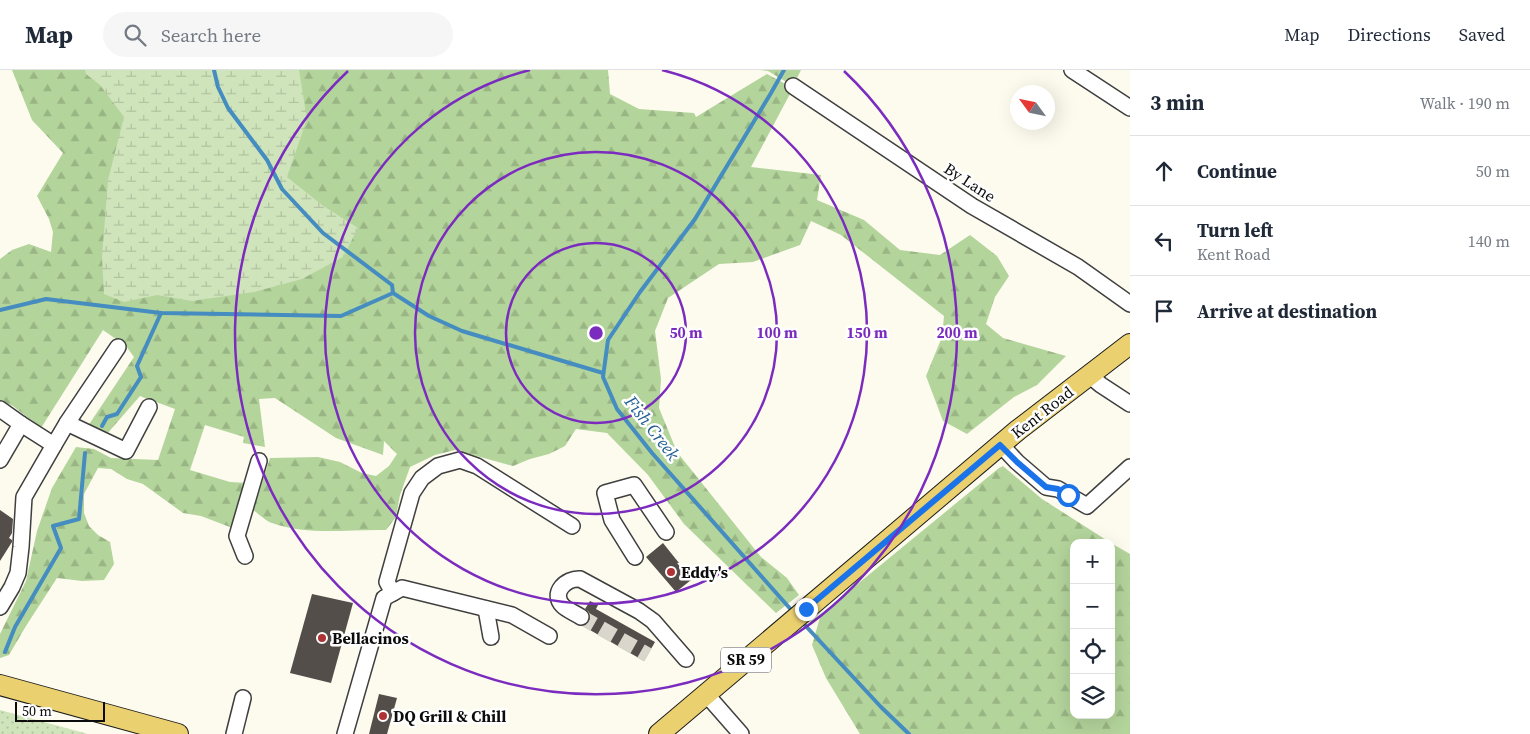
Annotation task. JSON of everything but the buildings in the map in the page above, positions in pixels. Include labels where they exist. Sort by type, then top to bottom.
[{"type":"main road","name":"Kent Road","points":[[659,734],[1000,445],[1130,344]]},
{"type":"main road","points":[[0,685],[178,734]]},
{"type":"street","points":[[1072,70],[1130,108]]},
{"type":"street","name":"By Lane","points":[[793,86],[972,206],[1078,267],[1130,304]]},
{"type":"street","points":[[0,607],[12,588],[18,573],[24,497],[67,422],[118,347]]},
{"type":"street","points":[[1090,375],[1101,386],[1130,404]]},
{"type":"street","points":[[67,422],[126,451],[149,407]]},
{"type":"street","points":[[0,409],[54,445]]},
{"type":"street","points":[[0,460],[21,424]]},
{"type":"street","points":[[1000,445],[1046,487],[1058,489],[1088,506],[1130,468]]},
{"type":"street","points":[[393,593],[387,582],[412,493],[422,478],[438,466],[460,460],[477,466],[572,526]]},
{"type":"street","points":[[245,556],[237,536],[259,461]]},
{"type":"street","points":[[635,557],[612,520],[605,493],[634,485],[666,532]]},
{"type":"street","points":[[581,617],[561,605],[558,599],[558,593],[565,582],[573,578],[580,578],[639,611],[653,621],[686,659]]},
{"type":"street","points":[[345,734],[384,598],[402,588],[512,616],[549,636]]},
{"type":"street","points":[[486,610],[492,637]]},
{"type":"street","points":[[706,694],[741,734]]},
{"type":"street","points":[[234,734],[243,698]]},
{"type":"green space","points":[[12,70],[608,70],[610,94],[639,109],[694,113],[696,117],[767,74],[791,87],[791,92],[751,167],[821,175],[817,200],[864,220],[900,250],[940,255],[970,235],[997,256],[1009,276],[995,297],[986,324],[1003,338],[1066,356],[1037,385],[1014,397],[967,434],[943,421],[926,376],[942,337],[944,316],[841,235],[811,221],[800,245],[753,262],[719,264],[668,298],[655,331],[661,379],[659,408],[677,452],[761,557],[787,578],[799,595],[776,613],[684,524],[648,475],[607,433],[576,429],[565,446],[549,454],[513,466],[455,450],[435,455],[410,467],[400,495],[396,517],[386,530],[314,531],[286,527],[270,522],[253,510],[270,458],[318,457],[340,462],[362,473],[376,476],[389,466],[397,454],[384,441],[383,455],[336,438],[275,398],[259,399],[265,447],[243,443],[244,437],[205,425],[190,470],[230,482],[248,483],[235,529],[201,516],[183,513],[143,484],[127,479],[111,469],[98,468],[84,494],[84,513],[89,526],[98,535],[110,542],[114,564],[104,580],[82,581],[57,578],[9,655],[0,658],[0,634],[26,581],[37,531],[52,488],[76,447],[94,449],[111,458],[158,460],[175,409],[140,396],[106,435],[88,426],[134,357],[126,346],[103,330],[41,428],[13,406],[0,400],[0,259],[12,250],[29,244],[51,252],[53,232],[49,219],[37,196],[63,153],[32,120]]},
{"type":"green space","points":[[85,70],[299,70],[307,119],[287,177],[322,205],[358,228],[343,257],[302,279],[254,292],[192,301],[157,295],[124,302],[104,294],[102,257],[108,180],[124,117],[100,85],[86,74]]},
{"type":"green space","points":[[761,70],[801,70],[793,86],[768,71]]},
{"type":"green space","points":[[1003,466],[1042,499],[1105,539],[1070,539],[1070,719],[1115,719],[1115,545],[1130,554],[1130,734],[860,734],[826,678],[812,645],[821,614]]},
{"type":"green space","points":[[0,710],[88,734],[0,734]]},
{"type":"waterway","points":[[214,70],[218,87],[228,108],[267,160],[282,189],[323,233],[392,285],[393,293],[429,316],[462,331],[603,373]]},
{"type":"waterway","name":"Fish Creek","points":[[784,70],[695,219],[640,292],[608,340],[603,377],[617,409],[652,453],[794,613]]},
{"type":"waterway","points":[[0,310],[46,299],[161,313],[341,316],[393,293]]},
{"type":"waterway","points":[[102,426],[107,417],[117,414],[141,377],[137,366],[161,313]]},
{"type":"waterway","points":[[5,652],[15,627],[61,548],[53,526],[79,519],[85,453]]},
{"type":"waterway","name":"Fish Creek","points":[[802,622],[881,707],[909,734]]},
{"type":"tunnel","points":[[581,617],[648,655]]},
{"type":"place","name":"Eddy's","points":[[671,572]]},
{"type":"place","name":"Bellacinos","points":[[322,638]]},
{"type":"place","name":"DQ Grill & Chill","points":[[383,716]]},
{"type":"route","points":[[806,609],[1000,445],[1046,487],[1058,489],[1068,495]]}]
